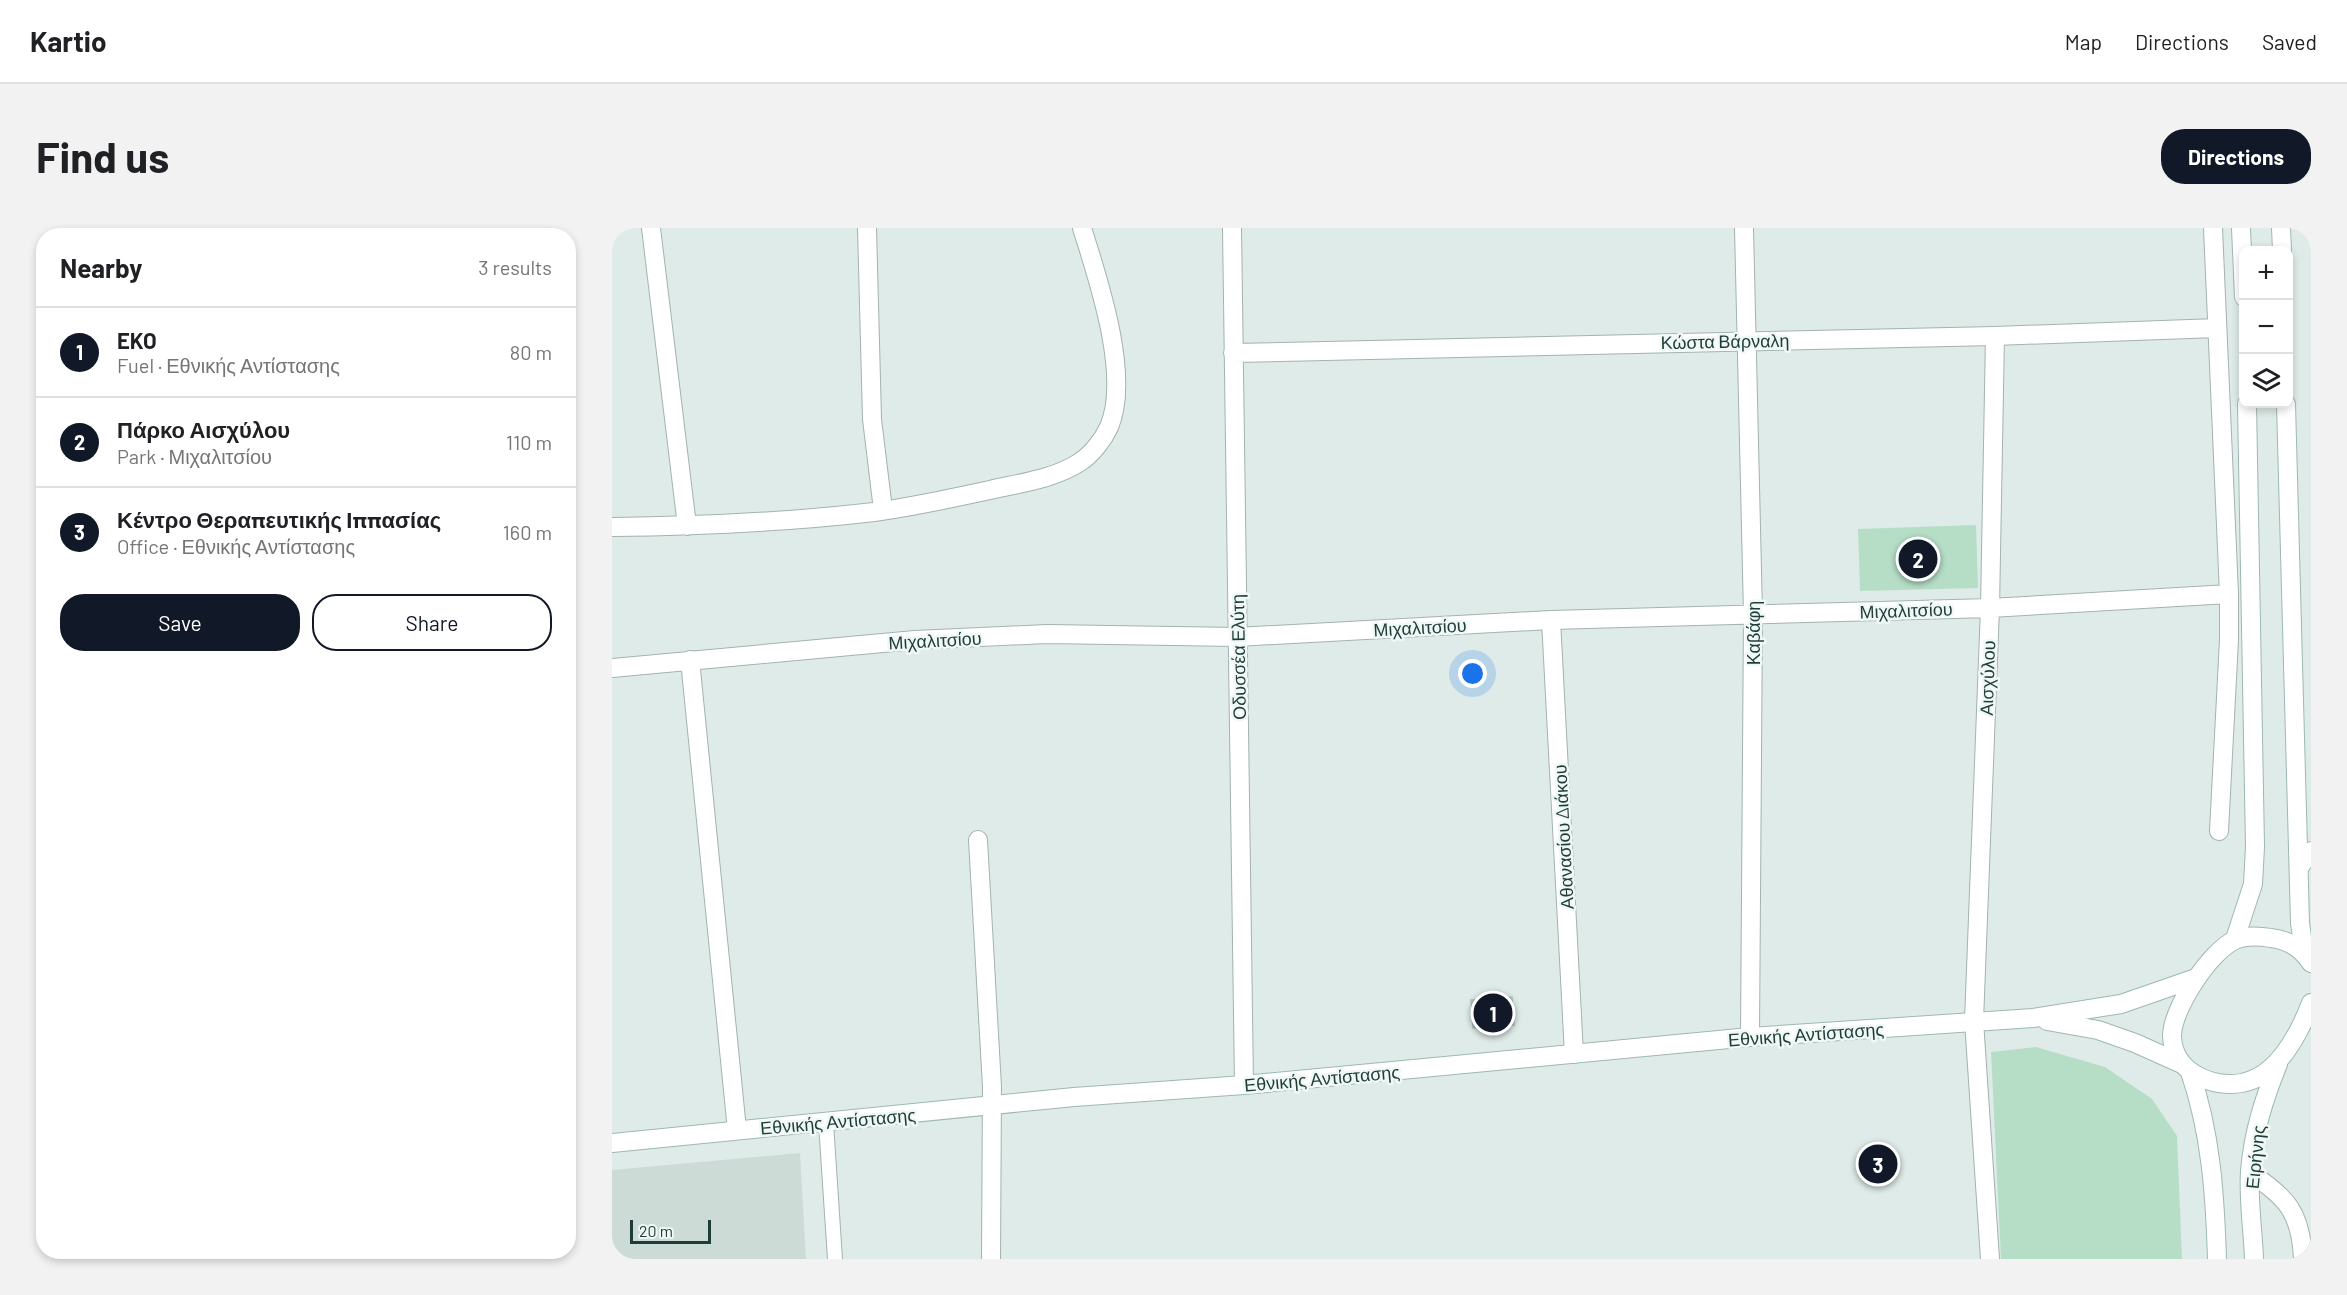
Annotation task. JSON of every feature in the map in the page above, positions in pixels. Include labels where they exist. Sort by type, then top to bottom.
[{"type":"street","points":[[651,228],[687,526]]},
{"type":"street","points":[[867,228],[872,419],[884,510]]},
{"type":"street","points":[[612,527],[687,526],[884,510],[1050,476],[1083,460],[1100,443],[1110,426],[1113,414],[1114,357],[1100,285],[1082,228]]},
{"type":"street","name":"Οδυσσέα Ελύτη","points":[[1232,228],[1244,1085]]},
{"type":"street","name":"Καβάφη","points":[[1744,228],[1753,614],[1750,1037]]},
{"type":"street","points":[[2213,228],[2229,594],[2229,640],[2219,831]]},
{"type":"street","points":[[2241,228],[2242,246]]},
{"type":"street","points":[[2281,228],[2282,246]]},
{"type":"street","name":"Κώστα Βάρναλη","points":[[1233,353],[1995,336],[2217,328]]},
{"type":"street","name":"Αισχύλου","points":[[1990,1259],[1974,1021],[1990,608],[1995,336]]},
{"type":"street","points":[[2235,939],[2253,884],[2256,847],[2247,408]]},
{"type":"street","points":[[2286,408],[2300,922],[2307,958]]},
{"type":"street","name":"Μιχαλιτσίου","points":[[612,668],[915,640],[1036,635],[1238,637],[1551,620],[1990,608],[2229,594]]},
{"type":"street","name":"Αθανασίου Διάκου","points":[[1551,620],[1574,1054]]},
{"type":"street","points":[[690,660],[737,1130]]},
{"type":"street","points":[[978,840],[992,1106],[991,1259]]},
{"type":"street","points":[[2299,868],[2311,851]]},
{"type":"street","points":[[2217,1259],[2213,1175],[2208,1135],[2201,1103],[2186,1068],[2173,1048],[2172,1034],[2177,1017],[2196,978],[2216,953],[2235,939],[2254,936],[2276,938],[2290,943],[2307,958]]},
{"type":"street","points":[[2033,1018],[2121,1004],[2196,978]]},
{"type":"street","points":[[2033,1018],[2098,1030],[2135,1042],[2205,1080],[2221,1084],[2243,1083],[2264,1074],[2280,1059],[2304,1027],[2311,1004]]},
{"type":"street","name":"Εθνικής Αντίστασης","points":[[612,1143],[1074,1097],[1244,1085],[1750,1037],[2033,1018]]},
{"type":"street","name":"Ειρήνης","points":[[2254,1259],[2250,1173],[2254,1135],[2263,1100],[2280,1059]]},
{"type":"street","points":[[2250,1173],[2275,1189],[2288,1204],[2299,1226],[2303,1259]]},
{"type":"lane","points":[[826,1123],[836,1259]]},
{"type":"shaded area","points":[[800,1153],[806,1259],[612,1259],[612,1170]]},
{"type":"green space","points":[[1976,525],[1978,588],[1860,591],[1858,529]]},
{"type":"green space","points":[[2036,1047],[2105,1067],[2152,1099],[2177,1136],[2182,1259],[2001,1259],[1991,1052]]},
{"type":"building","points":[[1512,997],[1514,1025],[1473,1028],[1471,1000]]},
{"type":"place","name":"Πάρκο Αισχύλου","points":[[1918,559]]},
{"type":"place","name":"EKO","points":[[1493,1013]]},
{"type":"place","name":"Κέντρο Θεραπευτικής Ιππασίας","points":[[1878,1164]]}]
